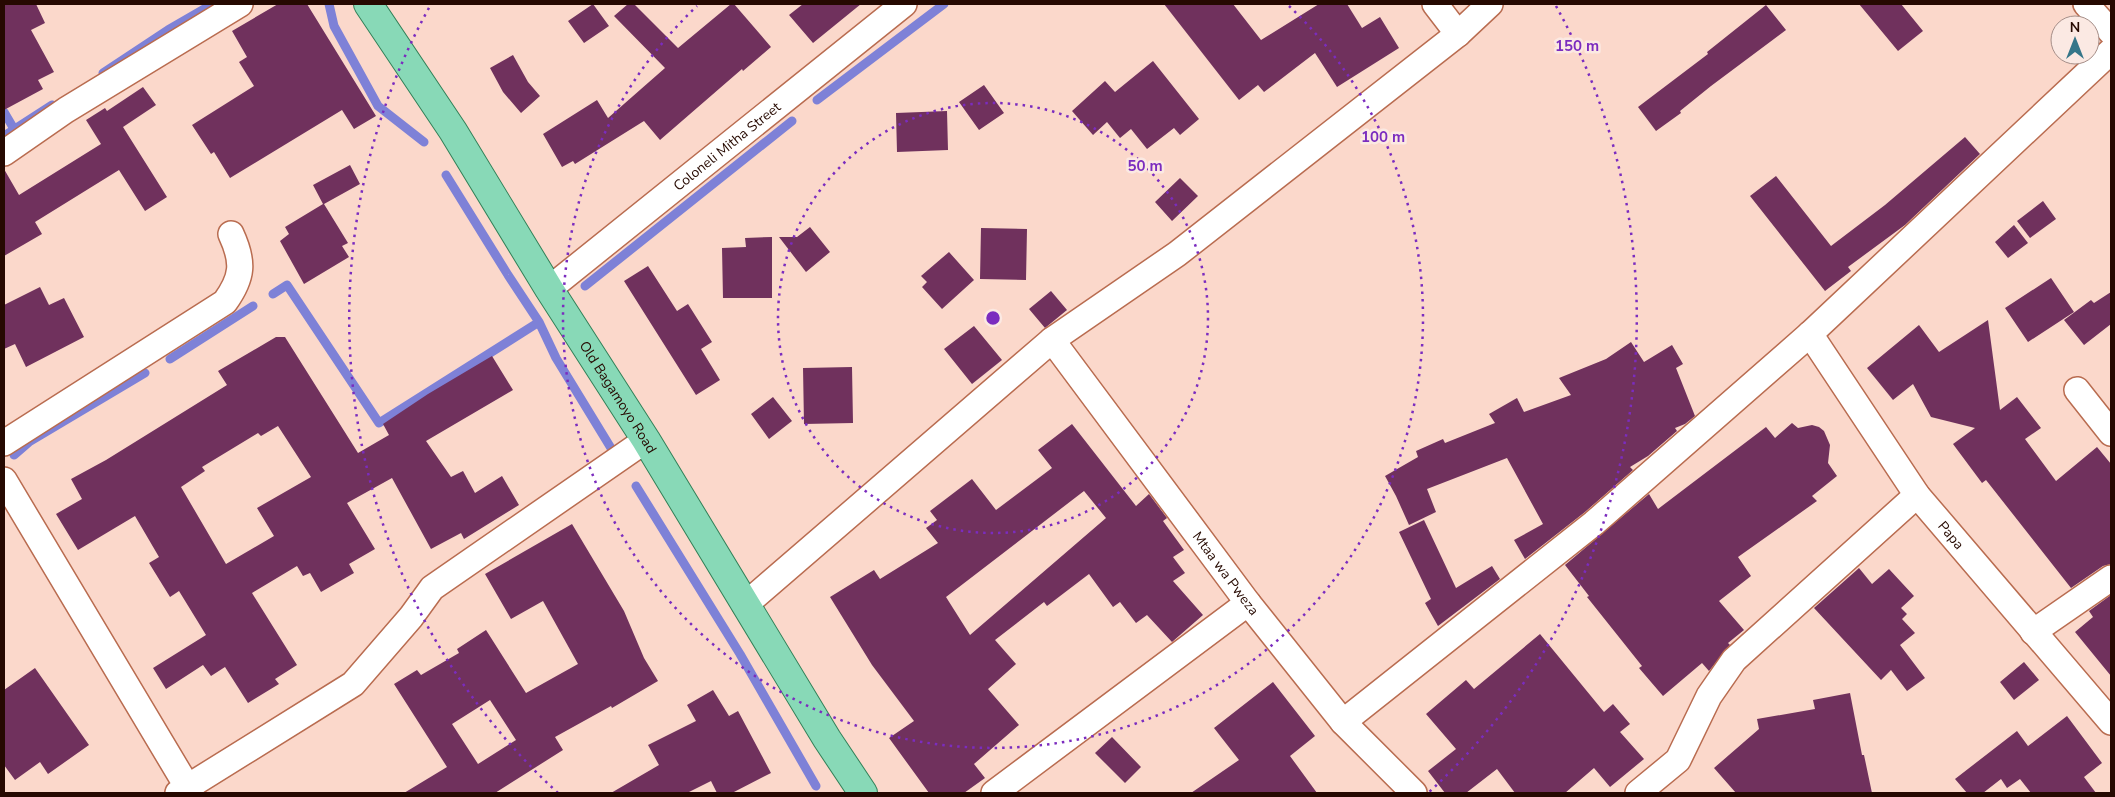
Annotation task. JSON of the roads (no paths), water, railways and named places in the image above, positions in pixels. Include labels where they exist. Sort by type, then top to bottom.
[{"type":"main road","name":"Old Bagamoyo Road","points":[[368,4],[453,131],[549,289],[646,440],[857,791]]},
{"type":"street","points":[[4,153],[66,110],[240,4]]},
{"type":"street","name":"Coloneli Mitha Street","points":[[549,289],[904,4]]},
{"type":"street","points":[[1435,4],[1458,34]]},
{"type":"street","points":[[746,606],[1052,340],[1177,254],[1458,34],[1490,4]]},
{"type":"street","points":[[2086,4],[2111,32]]},
{"type":"street","points":[[1343,722],[1594,523],[1810,334],[2111,51]]},
{"type":"street","points":[[4,443],[225,302],[236,287],[241,269],[239,251],[231,234]]},
{"type":"street","name":"Papa","points":[[1810,334],[1917,495],[2111,722]]},
{"type":"street","name":"Mtaa wa Pweza","points":[[1052,340],[1248,603],[1343,722],[1414,793]]},
{"type":"street","points":[[2077,390],[2111,433]]},
{"type":"street","points":[[4,480],[186,791],[353,684],[411,617],[432,588],[646,440]]},
{"type":"street","points":[[1638,793],[1678,760],[1709,696],[1734,660],[1917,495]]},
{"type":"street","points":[[2033,632],[2111,578]]},
{"type":"street","points":[[994,793],[1248,603]]},
{"type":"waterway","points":[[103,73],[168,30],[213,4]]},
{"type":"waterway","points":[[329,4],[334,26],[378,106],[424,142]]},
{"type":"waterway","points":[[817,100],[944,4]]},
{"type":"waterway","points":[[4,136],[52,105]]},
{"type":"waterway","points":[[4,112],[14,129]]},
{"type":"waterway","points":[[585,286],[792,121]]},
{"type":"waterway","points":[[446,175],[539,322],[556,358],[614,453]]},
{"type":"waterway","points":[[273,294],[287,285],[379,423],[539,322]]},
{"type":"waterway","points":[[170,359],[253,306]]},
{"type":"waterway","points":[[14,455],[29,442],[145,373]]},
{"type":"waterway","points":[[636,486],[740,654],[816,786]]}]
